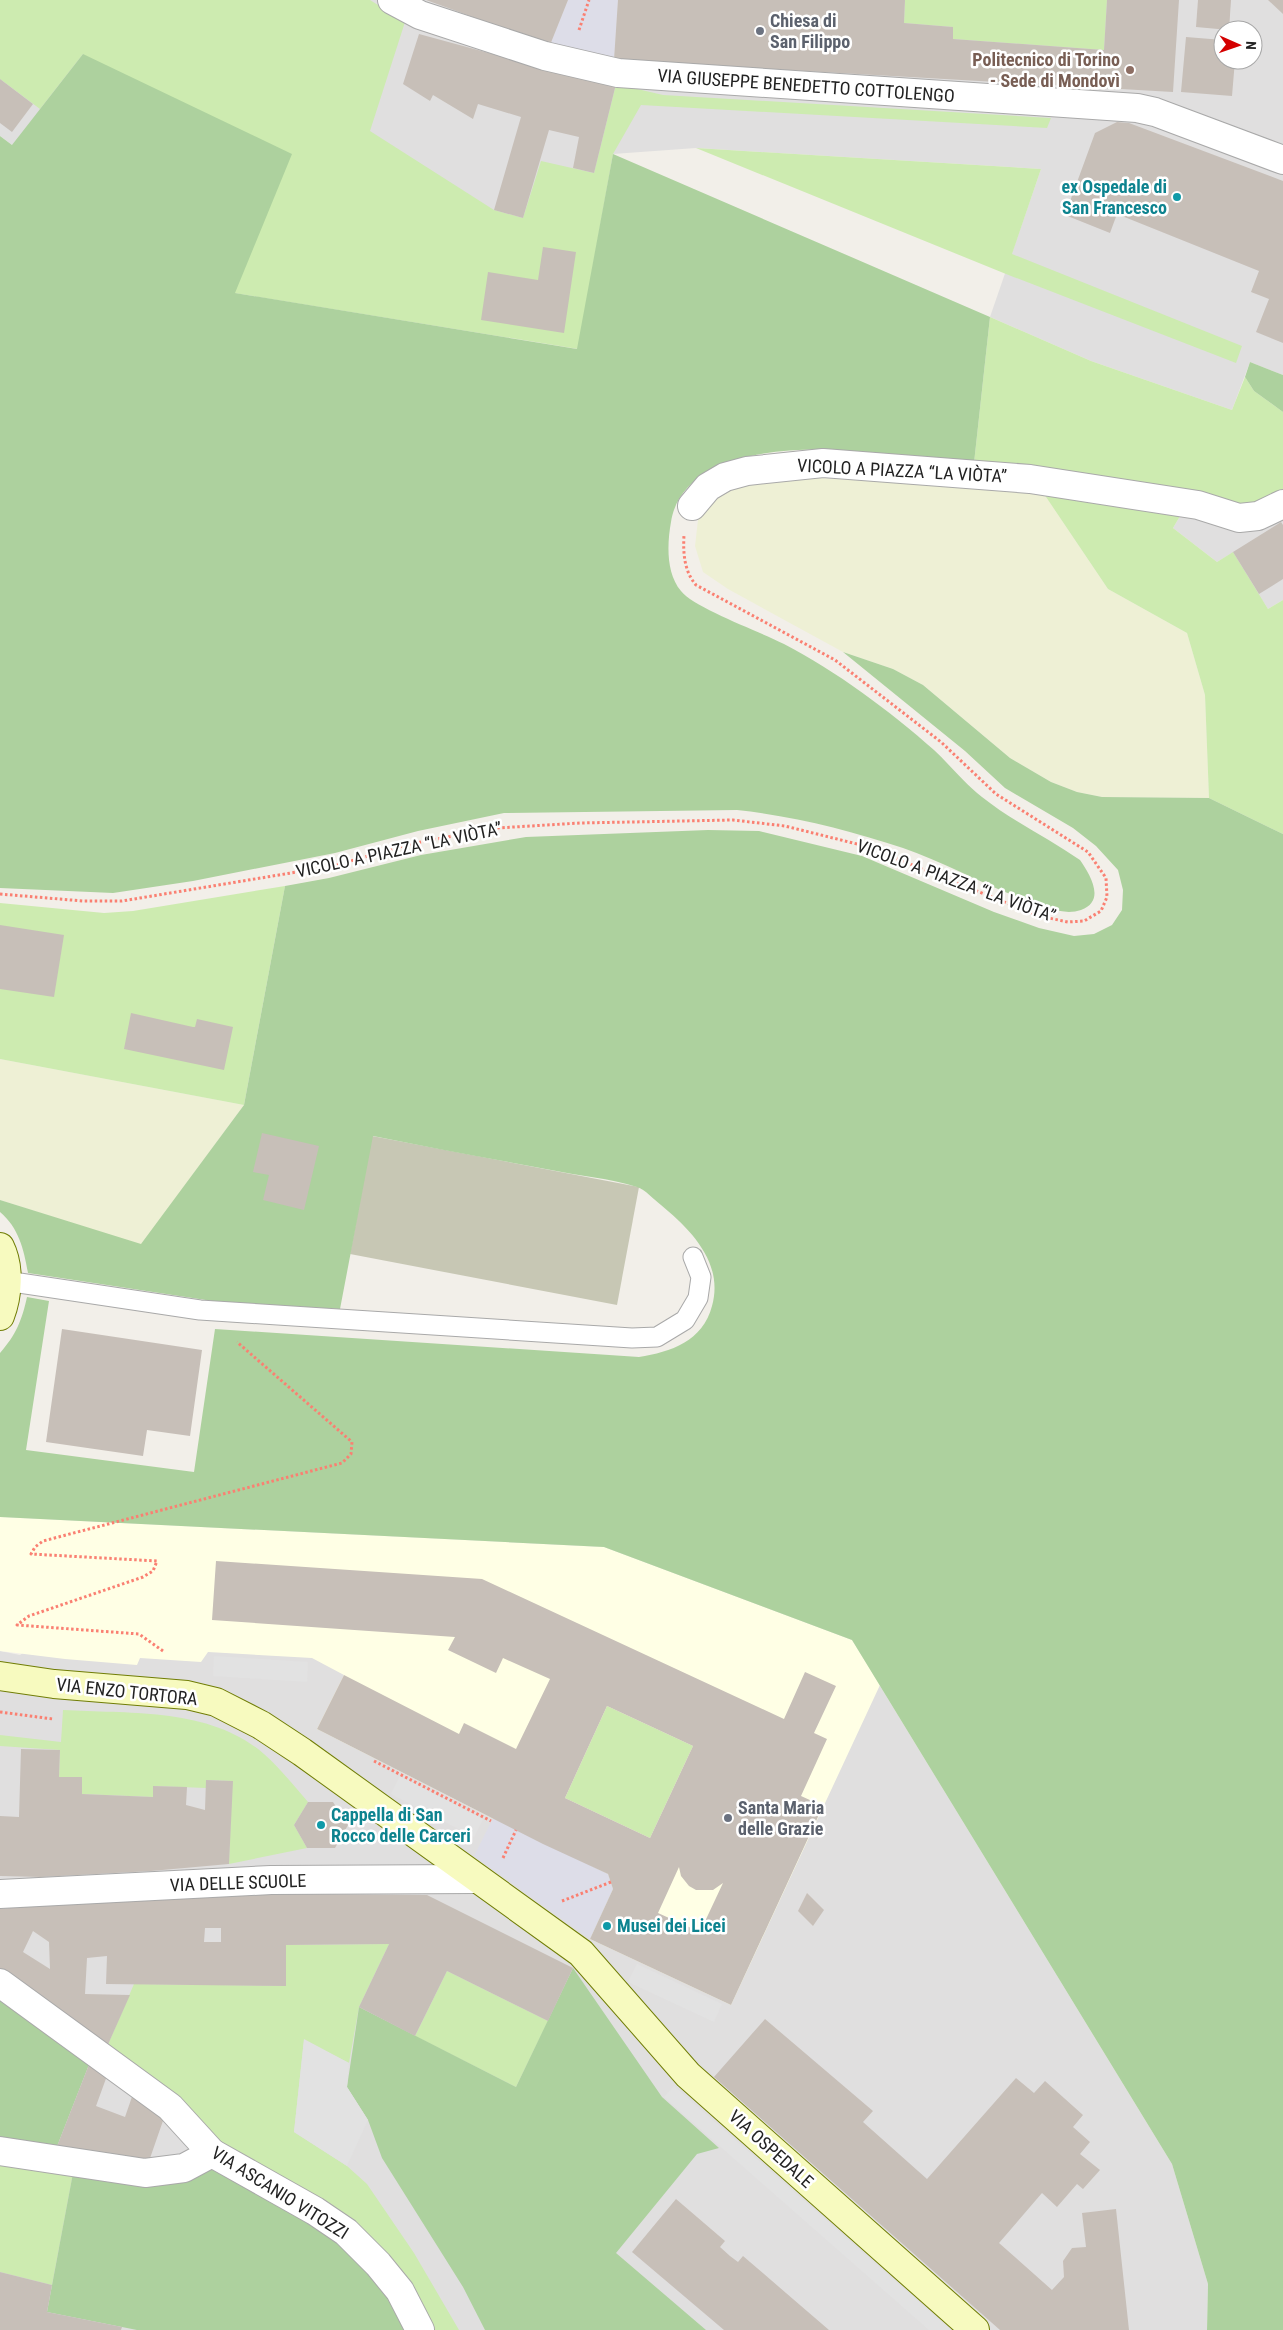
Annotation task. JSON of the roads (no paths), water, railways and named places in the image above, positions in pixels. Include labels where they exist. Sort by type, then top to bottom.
[{"type":"street","name":"VIA GIUSEPPE BENEDETTO COTTOLENGO","points":[[392,0],[420,15],[535,53],[618,73],[1137,108],[1155,112],[1283,160]]},
{"type":"street","name":"VICOLO A PIAZZA “LA VIÒTA”","points":[[692,506],[708,487],[730,475],[792,464],[823,463],[1030,479],[1198,505],[1239,518],[1258,516],[1283,504]]},
{"type":"street","points":[[0,1247],[5,1260],[6,1281],[0,1316]]},
{"type":"street","name":"VIA ENZO TORTORA","points":[[0,1676],[54,1684],[187,1695],[238,1712],[302,1752],[476,1880]]},
{"type":"street","name":"VIA DELLE SCUOLE","points":[[0,1894],[271,1880],[476,1880]]},
{"type":"street","name":"VIA OSPEDALE","points":[[476,1880],[581,1953],[688,2075],[975,2330]]},
{"type":"street","name":"VIA ASCANIO VITOZZI","points":[[0,1983],[170,2107],[212,2153],[315,2210],[346,2232],[378,2264],[400,2291],[420,2330]]},
{"type":"street","points":[[0,2152],[145,2173],[184,2168],[212,2153]]},
{"type":"lane","points":[[6,1281],[200,1310],[632,1338],[657,1337],[685,1320],[698,1298],[701,1277],[693,1257]]},
{"type":"place","name":"Chiesa di San Filippo","points":[[760,31]]},
{"type":"place","name":"Politecnico di Torino - Sede di Mondovì","points":[[1130,70]]},
{"type":"place","name":"ex Ospedale di San Francesco","points":[[1177,197]]},
{"type":"place","name":"Santa Maria delle Grazie","points":[[728,1818]]},
{"type":"place","name":"Cappella di San Rocco delle Carceri","points":[[321,1825]]},
{"type":"place","name":"Musei dei Licei","points":[[607,1926]]}]
